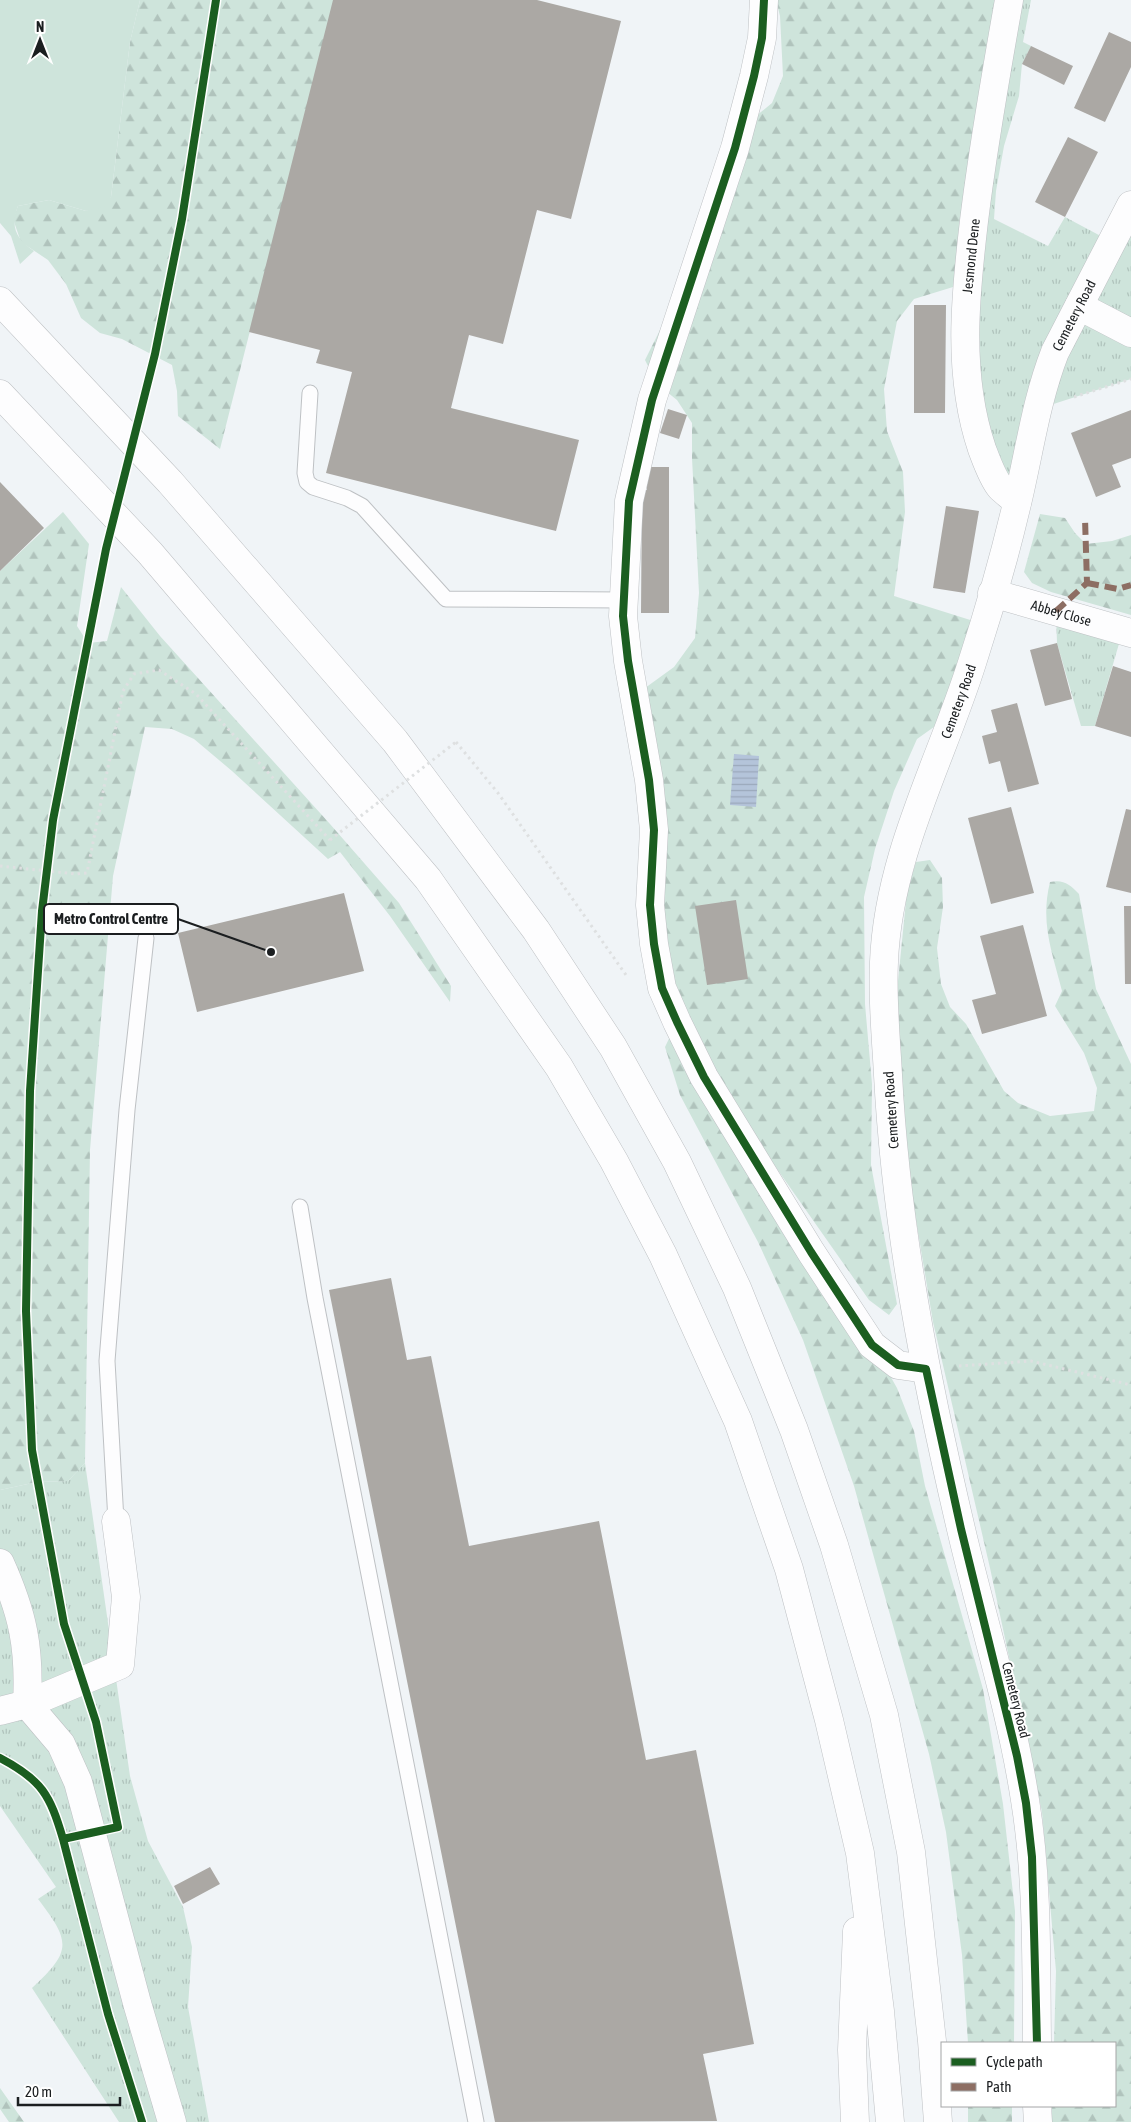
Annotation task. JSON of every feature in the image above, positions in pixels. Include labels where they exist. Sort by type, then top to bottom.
[{"type":"main road","points":[[764,0],[762,38],[735,148],[644,428],[629,501],[623,600],[628,661],[649,780],[654,830],[650,905],[654,944],[662,988],[676,1022],[704,1076],[811,1252],[872,1345],[898,1365],[926,1369]]},
{"type":"main road","name":"Jesmond Dene","points":[[1009,0],[982,156],[966,283],[965,342],[969,397],[976,430],[987,463],[1000,486],[1017,502]]},
{"type":"main road","name":"Cemetery Road","points":[[1037,2042],[1033,1867],[1026,1803],[1017,1756],[961,1529],[926,1369],[908,1268],[896,1177],[889,1095],[884,962],[887,925],[911,830],[973,662],[1017,502],[1045,377],[1055,352],[1131,206]]},
{"type":"main road","points":[[0,301],[170,482],[395,741],[536,930],[613,1047],[677,1162],[737,1288],[794,1430],[834,1545],[884,1716],[911,1852],[932,2041],[938,2122]]},
{"type":"main road","points":[[1079,306],[1131,333]]},
{"type":"main road","points":[[0,394],[150,553],[428,879],[559,1067],[609,1152],[663,1255],[738,1421],[789,1569],[830,1720],[860,1853],[880,2010],[890,2122]]},
{"type":"main road","name":"Abbey Close","points":[[992,593],[1131,632]]},
{"type":"main road","points":[[0,1711],[27,1704],[120,1665],[126,1597],[116,1521]]},
{"type":"main road","points":[[0,1563],[20,1614],[27,1647],[27,1704],[60,1744],[78,1782],[137,2002],[172,2122]]},
{"type":"main road","points":[[855,2122],[852,2050],[860,1853]]},
{"type":"main road","points":[[1038,2107],[1038,2122]]},
{"type":"lane","points":[[310,394],[305,472],[307,482],[313,488],[348,498],[362,506],[446,599],[623,600]]},
{"type":"lane","points":[[116,1521],[107,1361],[127,1110],[146,938]]},
{"type":"lane","points":[[300,1207],[327,1357],[476,2122]]},
{"type":"path","points":[[1038,409],[1131,379]]},
{"type":"path","points":[[0,866],[76,874],[87,873],[123,691],[134,674],[145,670],[159,670],[196,694],[330,840],[456,742],[498,794],[629,979]]},
{"type":"path","points":[[45,884],[47,866]]},
{"type":"path","points":[[926,1369],[1031,1361],[1131,1385]]},
{"type":"green space","points":[[0,0],[140,0],[130,42],[111,197],[104,207],[86,211],[49,200],[18,206],[15,220],[16,232],[23,242],[34,251],[20,264],[11,236],[0,223]]},
{"type":"green space","points":[[140,0],[334,0],[220,449],[178,416],[177,391],[172,365],[122,339],[100,333],[81,318],[66,284],[48,260],[21,242],[13,219],[18,206],[49,200],[86,211],[111,197],[130,42]]},
{"type":"green space","points":[[776,0],[1009,0],[966,283],[914,299],[897,321],[884,389],[887,431],[903,472],[905,512],[894,596],[983,624],[955,712],[917,739],[894,791],[875,849],[864,897],[865,1004],[872,1084],[871,1165],[897,1304],[889,1315],[869,1300],[756,1139],[897,1388],[914,1431],[925,1486],[983,1689],[1003,1804],[1015,1911],[1014,2042],[968,2042],[962,1955],[946,1832],[929,1754],[854,1486],[803,1340],[758,1242],[680,1095],[665,1047],[677,1022],[634,696],[674,667],[695,638],[699,593],[692,423],[677,400],[657,384],[645,360],[679,292],[739,130],[772,103],[783,76],[780,16]]},
{"type":"green space","points":[[1009,0],[1031,0],[1023,42],[1031,46],[1022,64],[1019,96],[1004,146],[996,191],[994,219],[1048,246],[1065,217],[1112,242],[1131,205],[1131,379],[1038,409],[1017,502],[969,397]]},
{"type":"green space","points":[[63,512],[89,544],[77,626],[88,643],[107,641],[121,587],[160,636],[399,903],[451,986],[450,1002],[390,916],[340,852],[328,859],[232,771],[194,739],[172,729],[145,727],[113,876],[90,1150],[85,1463],[68,1481],[37,1482],[0,1490],[0,571]]},
{"type":"green space","points":[[1040,514],[1065,518],[1075,533],[1086,544],[1112,541],[1131,535],[1131,615],[1051,592],[1032,583],[1024,572]]},
{"type":"green space","points":[[1056,611],[1123,630],[1095,726],[1081,726],[1057,643]]},
{"type":"green space","points":[[930,860],[942,878],[943,907],[937,948],[941,984],[950,1007],[966,1024],[1004,1091],[1018,1103],[1050,1116],[1094,1111],[1097,1088],[1084,1053],[1055,1006],[1062,991],[1048,937],[1046,911],[1050,882],[1059,881],[1066,883],[1079,894],[1096,989],[1131,1064],[1131,2122],[1052,2122],[1052,2107],[1116,2107],[1116,2042],[1054,2042],[1056,1971],[1042,1812],[990,1568],[933,1322],[906,1160],[899,1058],[897,991],[907,891],[916,862]]},
{"type":"green space","points":[[85,1463],[130,1776],[148,1841],[183,1907],[192,1947],[188,2007],[209,2122],[119,2122],[32,1988],[54,1965],[60,1955],[62,1946],[57,1926],[38,1899],[56,1887],[0,1806],[0,1490],[37,1482],[68,1481]]},
{"type":"green space","points":[[0,2088],[24,2122],[9,2122],[0,2109]]},
{"type":"green space","points":[[968,2107],[1012,2107],[1012,2122],[968,2122]]},
{"type":"water","points":[[734,754],[759,756],[756,807],[730,805]]},
{"type":"building","points":[[333,0],[537,0],[621,21],[571,219],[537,210],[503,344],[469,335],[451,408],[579,440],[556,531],[326,473],[352,372],[316,363],[320,350],[249,332]]},
{"type":"building","points":[[1109,32],[1131,42],[1131,67],[1105,122],[1074,108]]},
{"type":"building","points":[[1031,46],[1073,66],[1064,85],[1022,64]]},
{"type":"building","points":[[1068,137],[1098,152],[1065,217],[1035,202]]},
{"type":"building","points":[[914,305],[946,305],[945,413],[914,413]]},
{"type":"building","points":[[668,409],[687,415],[679,439],[660,433]]},
{"type":"building","points":[[1131,410],[1131,458],[1112,465],[1121,487],[1096,497],[1071,433]]},
{"type":"building","points":[[647,467],[669,467],[669,613],[641,613],[642,490],[647,490]]},
{"type":"building","points":[[0,482],[44,528],[0,571]]},
{"type":"building","points":[[946,506],[979,511],[965,593],[933,588]]},
{"type":"building","points":[[1057,643],[1072,699],[1045,706],[1030,650]]},
{"type":"building","points":[[1113,666],[1131,672],[1131,737],[1095,726]]},
{"type":"building","points":[[1017,703],[1039,784],[1008,792],[1000,761],[989,764],[982,736],[997,732],[991,710]]},
{"type":"building","points":[[1011,807],[1034,893],[991,904],[968,818]]},
{"type":"building","points":[[1126,809],[1131,810],[1131,893],[1106,887]]},
{"type":"building","points":[[344,893],[364,971],[197,1012],[178,933]]},
{"type":"building","points":[[736,900],[748,979],[707,985],[695,906]]},
{"type":"building","points":[[1124,906],[1131,906],[1131,984],[1125,984]]},
{"type":"building","points":[[1023,925],[1047,1016],[982,1034],[972,1000],[996,994],[980,936]]},
{"type":"building","points":[[391,1278],[407,1360],[431,1356],[469,1546],[599,1521],[646,1760],[696,1750],[754,2044],[703,2054],[717,2121],[495,2122],[329,1290]]},
{"type":"building","points":[[210,1867],[220,1884],[183,1904],[174,1886]]},
{"type":"marked path","points":[[1056,611],[1087,583],[1085,518]]},
{"type":"marked path","points":[[1087,583],[1118,589],[1131,585]]},
{"type":"cycle path","points":[[142,2122],[108,2014],[63,1839],[118,1827],[96,1722],[64,1624],[32,1450],[26,1311],[30,1091],[42,911],[53,820],[106,549],[155,354],[182,219],[216,0]]},
{"type":"cycle path","points":[[764,0],[762,38],[735,148],[652,400],[629,501],[623,616],[628,661],[649,780],[654,830],[650,905],[654,944],[662,988],[704,1077],[811,1252],[872,1345],[898,1365],[926,1369],[961,1529],[1017,1756],[1026,1803],[1032,1857],[1037,2042]]},
{"type":"cycle path","points":[[0,1758],[26,1774],[42,1790],[54,1811],[63,1839]]},
{"type":"place","name":"Metro Control Centre","points":[[271,952]]}]
